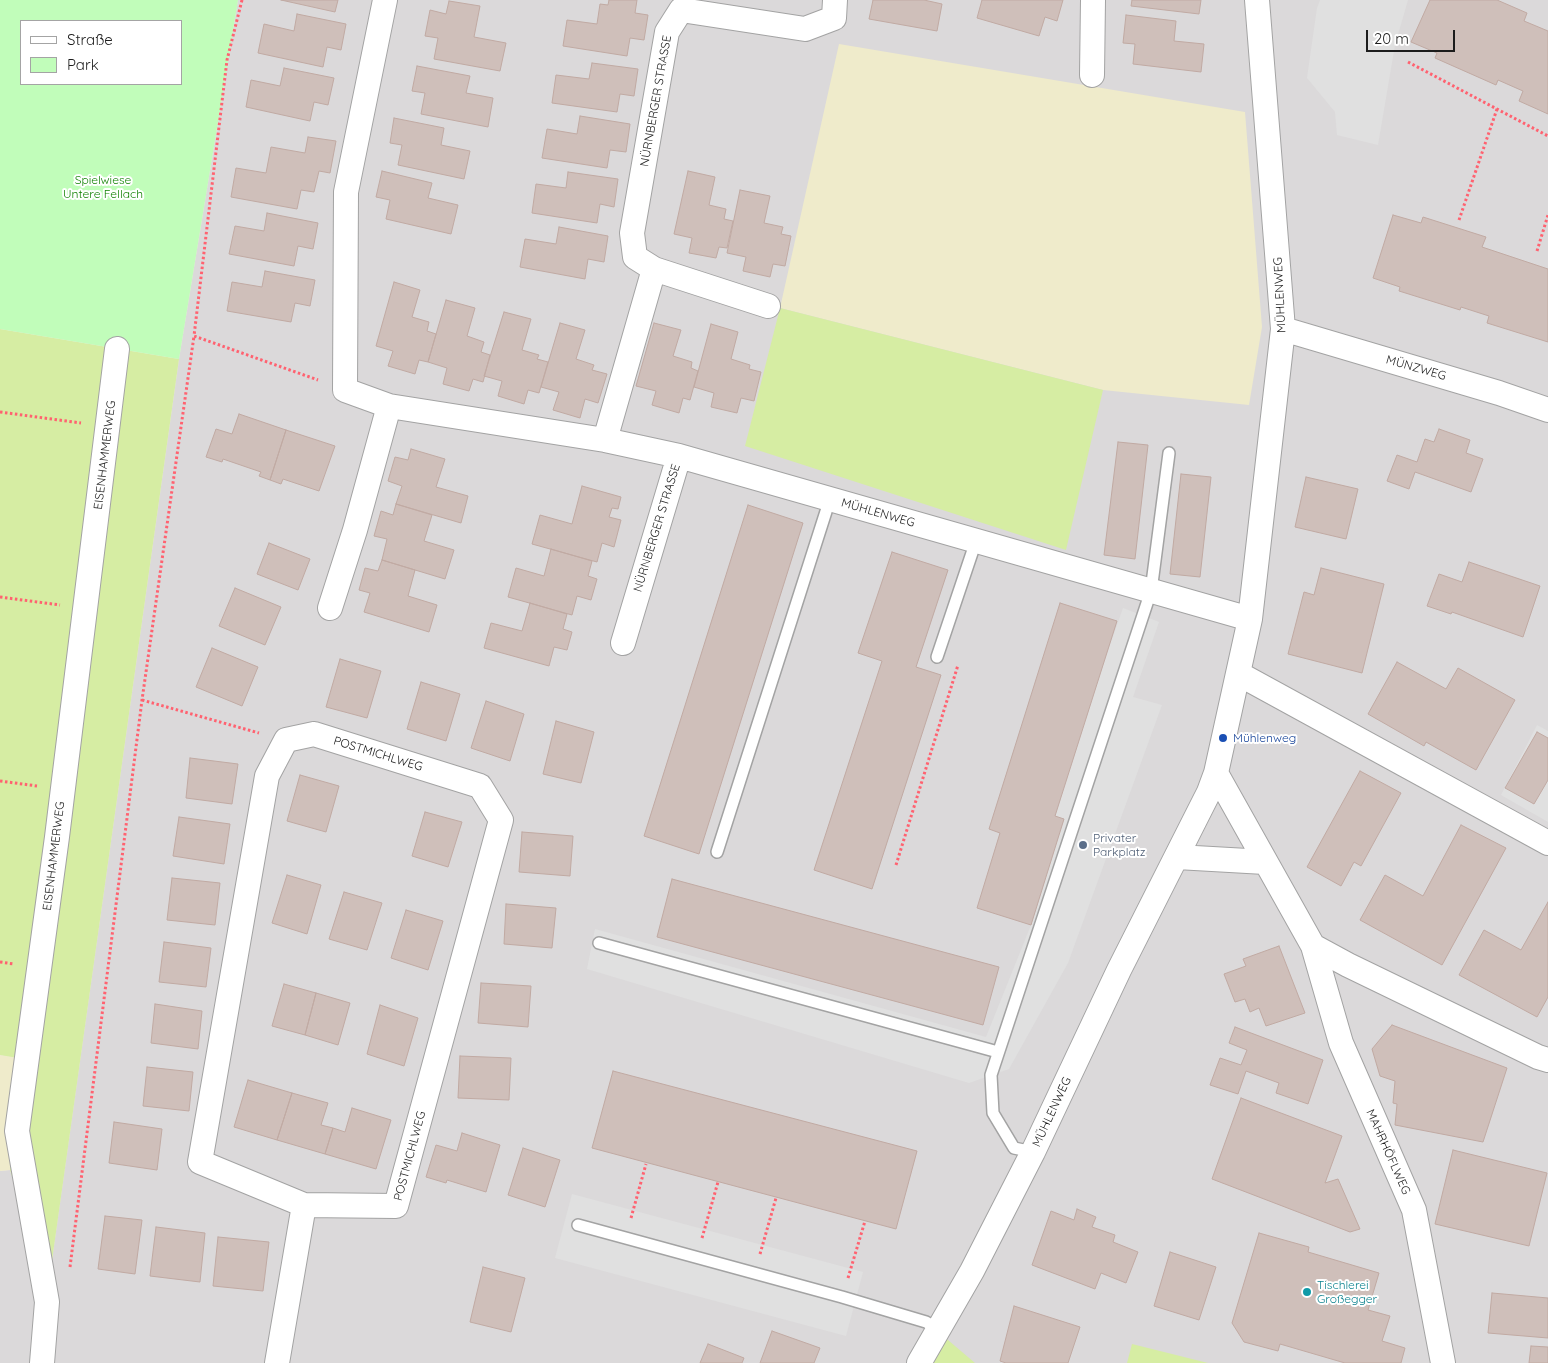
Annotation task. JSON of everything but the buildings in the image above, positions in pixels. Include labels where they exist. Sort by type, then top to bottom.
[{"type":"street","points":[[344,390],[346,192],[385,0]]},
{"type":"street","name":"NÜRNBERGER STRASSE","points":[[768,306],[654,269],[635,257],[632,233],[667,32],[681,10],[805,30],[834,18],[834,0]]},
{"type":"street","points":[[1092,76],[1093,0]]},
{"type":"street","name":"MÜHLENWEG","points":[[919,1363],[972,1271],[1033,1152],[1119,970],[1210,792],[1216,773],[1250,619],[1283,328],[1257,0]]},
{"type":"street","points":[[605,440],[654,269]]},
{"type":"street","name":"MÜNZWEG","points":[[1283,328],[1548,410]]},
{"type":"street","name":"EISENHAMMERWEG","points":[[42,1363],[47,1302],[17,1132],[109,427],[117,349]]},
{"type":"street","name":"NÜRNBERGER STRASSE","points":[[344,390],[389,406],[605,440],[679,456],[622,643]]},
{"type":"street","points":[[330,608],[355,530],[389,406]]},
{"type":"street","name":"MÜHLENWEG","points":[[679,456],[1250,619]]},
{"type":"street","points":[[1239,674],[1548,843]]},
{"type":"street","name":"POSTMICHLWEG","points":[[314,734],[480,786],[501,820],[396,1206],[304,1205],[200,1162],[267,776],[286,740],[314,734]]},
{"type":"street","name":"MAHRHÖFLWEG","points":[[1216,773],[1313,946],[1341,1043],[1414,1210],[1443,1363]]},
{"type":"street","points":[[1177,857],[1265,862]]},
{"type":"street","points":[[1313,946],[1348,965],[1548,1060]]},
{"type":"street","points":[[277,1363],[304,1205]]},
{"type":"lane","points":[[1033,1152],[1014,1148],[993,1113],[991,1075],[1150,590],[1169,453]]},
{"type":"lane","points":[[717,852],[830,499]]},
{"type":"lane","points":[[937,657],[976,541]]},
{"type":"lane","points":[[599,943],[998,1052]]},
{"type":"lane","points":[[578,1225],[842,1297],[926,1322],[938,1329]]},
{"type":"path","points":[[69,1274],[142,700],[194,336],[227,60],[242,0]]},
{"type":"path","points":[[1408,62],[1548,136]]},
{"type":"path","points":[[1459,220],[1497,109]]},
{"type":"path","points":[[1537,251],[1548,215]]},
{"type":"path","points":[[194,336],[344,390]]},
{"type":"path","points":[[0,412],[109,427]]},
{"type":"path","points":[[0,597],[85,608]]},
{"type":"path","points":[[896,865],[959,664],[937,657]]},
{"type":"path","points":[[142,700],[286,740]]},
{"type":"path","points":[[0,781],[62,789]]},
{"type":"path","points":[[625,1238],[646,1164]]},
{"type":"path","points":[[696,1258],[718,1182]]},
{"type":"path","points":[[754,1274],[776,1198]]},
{"type":"path","points":[[842,1297],[864,1221]]},
{"type":"shaded area","points":[[238,0],[1548,0],[1548,1363],[0,1363],[0,1171],[10,1170],[48,1288],[179,359]]},
{"type":"shaded area","points":[[1320,0],[1408,0],[1395,45],[1378,145],[1337,135],[1335,112],[1307,78],[1317,8]]},
{"type":"shaded area","points":[[839,44],[1245,112],[1262,327],[1249,405],[1103,390],[780,308]]},
{"type":"shaded area","name":"Privater Parkplatz","points":[[1123,608],[1159,622],[1133,697],[1162,705],[1068,963],[1009,1069],[969,1083],[587,969],[595,929],[986,1037],[1031,925],[1064,819],[1055,816]]},
{"type":"shaded area","points":[[1537,725],[1548,731],[1548,822],[1501,795]]},
{"type":"shaded area","points":[[0,1055],[18,1058],[10,1170],[0,1171]]},
{"type":"shaded area","points":[[572,1194],[863,1272],[846,1336],[555,1258]]},
{"type":"green space","name":"Spielwiese Untere Fellach","points":[[0,0],[238,0],[179,359],[0,329]]},
{"type":"green space","points":[[780,308],[1103,390],[1066,550],[745,446]]},
{"type":"green space","points":[[0,329],[179,359],[48,1289],[10,1170],[18,1058],[0,1055]]},
{"type":"green space","points":[[935,1329],[975,1363],[919,1363]]},
{"type":"green space","points":[[1132,1344],[1208,1363],[1127,1363]]},
{"type":"place","name":"Mühlenweg","points":[[1223,738]]},
{"type":"place","name":"Privater Parkplatz","points":[[1083,845]]},
{"type":"place","name":"Tischlerei Großegger","points":[[1307,1292]]}]
